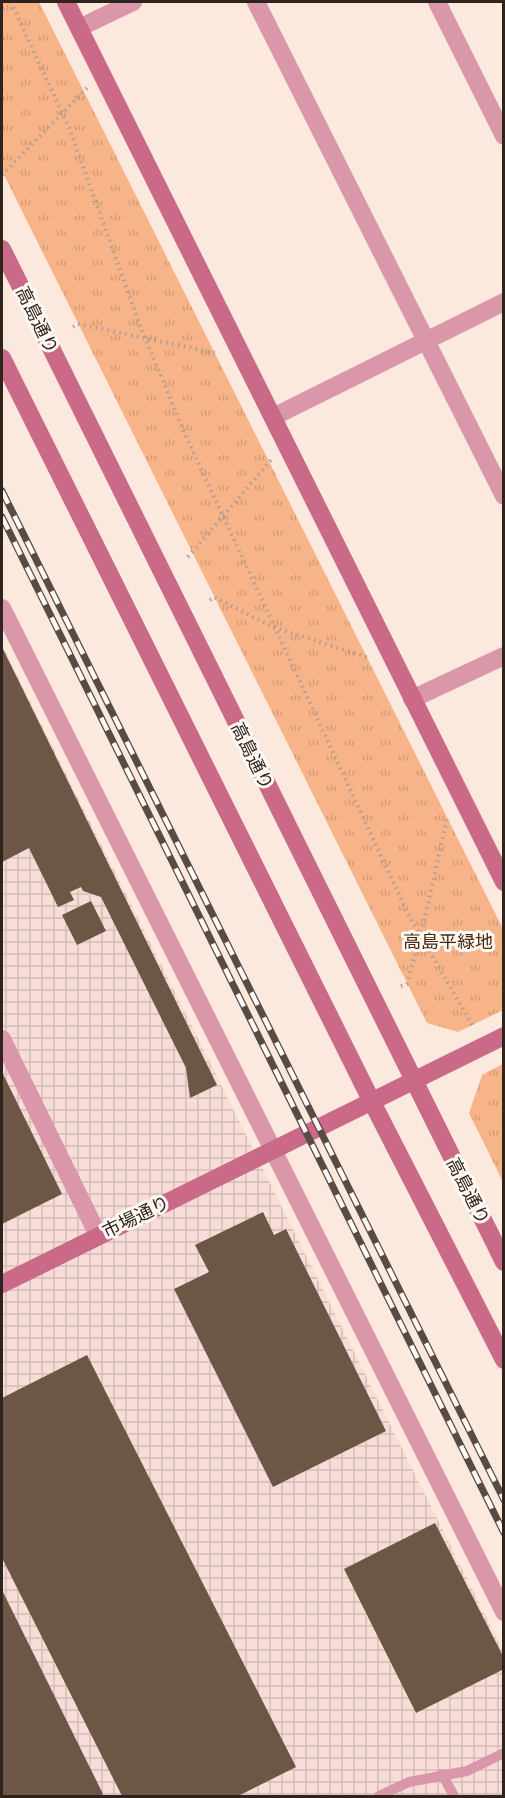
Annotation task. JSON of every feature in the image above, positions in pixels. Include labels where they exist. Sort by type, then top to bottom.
[{"type":"main road","points":[[66,2],[504,882]]},
{"type":"main road","name":"高島通り","points":[[2,249],[504,1262]]},
{"type":"main road","points":[[2,358],[504,1360]]},
{"type":"main road","name":"市場通り","points":[[2,1284],[504,1036]]},
{"type":"street","points":[[79,28],[133,2]]},
{"type":"street","points":[[256,2],[504,496]]},
{"type":"street","points":[[436,2],[504,136]]},
{"type":"street","points":[[273,417],[504,302]]},
{"type":"street","points":[[2,608],[271,1151],[504,1612]]},
{"type":"street","points":[[412,699],[504,656]]},
{"type":"street","points":[[2,1039],[98,1235]]},
{"type":"lane","points":[[379,1797],[409,1782],[467,1771],[504,1753]]},
{"type":"lane","points":[[442,1774],[453,1797]]},
{"type":"path","points":[[11,2],[62,112],[146,338],[184,432],[408,914],[474,1028]]},
{"type":"path","points":[[2,175],[83,90],[91,86]]},
{"type":"path","points":[[73,327],[78,324],[222,354]]},
{"type":"path","points":[[188,557],[274,456]]},
{"type":"path","points":[[210,600],[214,597],[273,627],[367,659]]},
{"type":"path","points":[[401,986],[407,984],[421,935],[448,818],[458,792]]},
{"type":"shaded area","points":[[2,645],[503,1651],[503,1796],[2,1796]]},
{"type":"green space","name":"高島平緑地","points":[[2,2],[39,2],[503,929],[503,1010],[458,1032],[427,1023],[2,171]]},
{"type":"green space","points":[[503,1064],[503,1182],[469,1113],[482,1075]]},
{"type":"building","points":[[2,647],[217,1085],[190,1098],[186,1068],[101,897],[83,891],[81,887],[70,892],[74,900],[58,907],[29,848],[2,862]]},
{"type":"building","points":[[91,901],[106,931],[77,945],[62,915]]},
{"type":"building","points":[[2,1072],[62,1194],[2,1224]]},
{"type":"building","points":[[263,1212],[274,1235],[286,1229],[386,1431],[273,1487],[174,1289],[209,1272],[195,1245]]},
{"type":"building","points":[[87,1355],[296,1767],[238,1796],[122,1796],[2,1558],[2,1398]]},
{"type":"building","points":[[435,1523],[504,1658],[504,1669],[416,1713],[344,1569]]},
{"type":"building","points":[[2,1590],[103,1794],[99,1796],[2,1796]]},
{"type":"railway","points":[[2,491],[504,1500]]},
{"type":"railway","points":[[2,517],[504,1533]]}]
